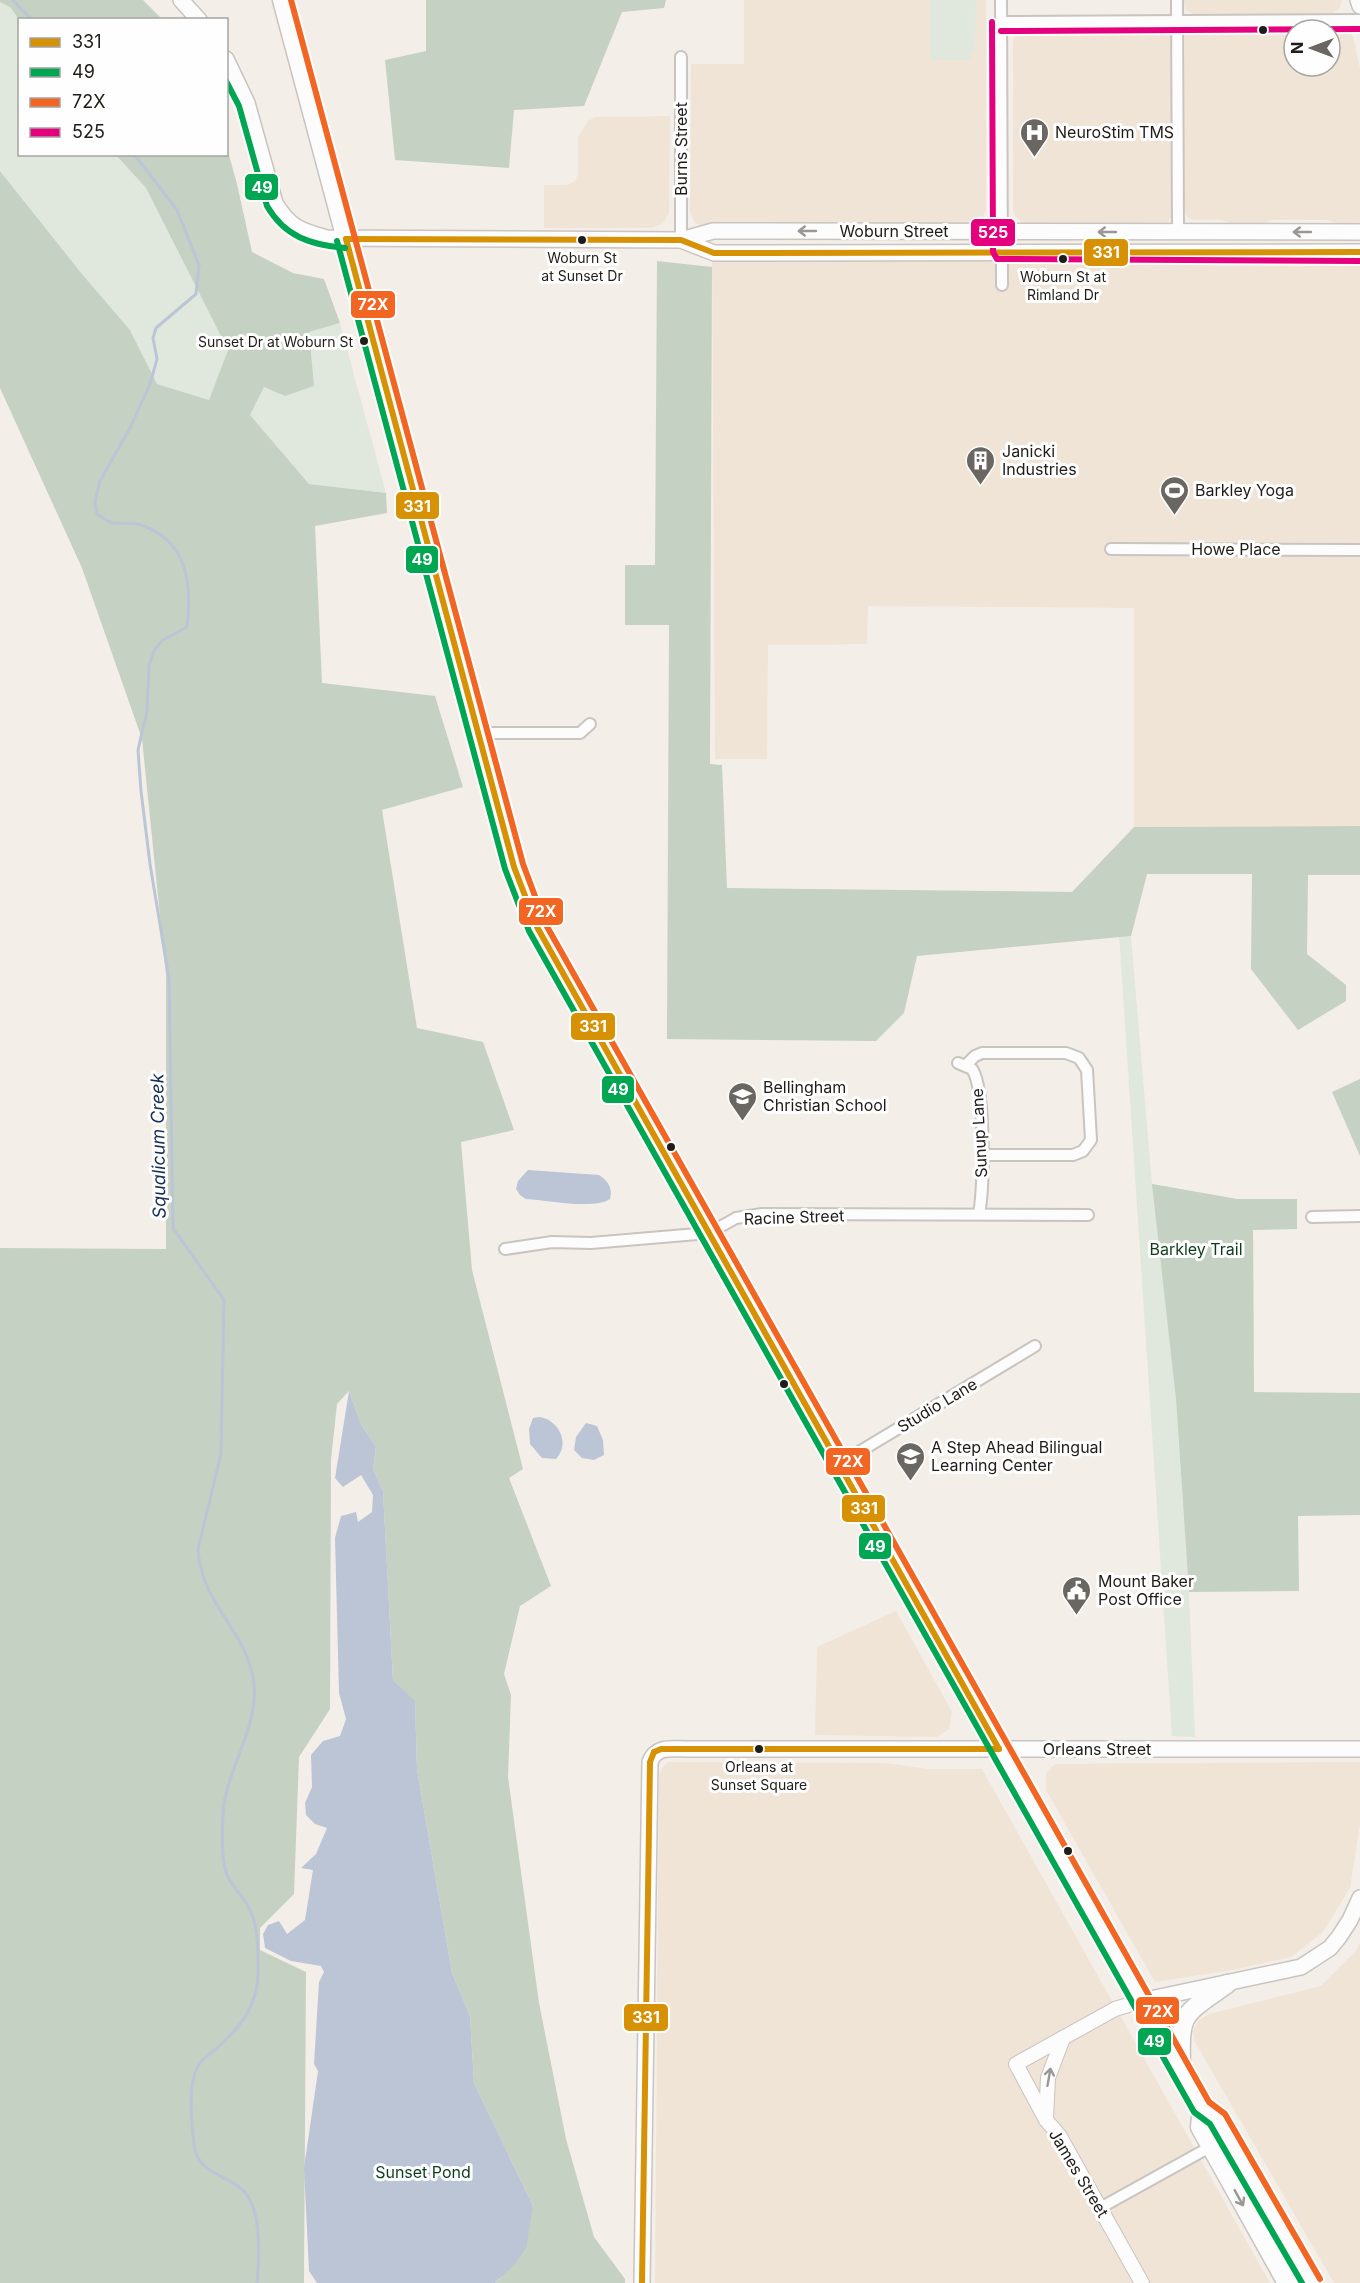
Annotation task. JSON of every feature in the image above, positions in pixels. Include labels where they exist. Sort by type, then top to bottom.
[{"type":"main road","points":[[181,0],[197,18]]},
{"type":"main road","points":[[282,0],[514,867],[537,927],[1181,2072],[1202,2108],[1218,2118],[1312,2283]]},
{"type":"main road","points":[[1358,0],[1360,6]]},
{"type":"main road","name":"Woburn Street","points":[[228,63],[247,103],[275,203],[281,213],[299,230],[327,238],[681,240],[713,231],[1360,232]]},
{"type":"main road","name":"Woburn Street","points":[[681,240],[714,253],[1360,252]]},
{"type":"main road","name":"Orleans Street","points":[[642,2283],[650,1762],[654,1752],[659,1749],[1360,1749]]},
{"type":"main road","points":[[1141,2001],[1293,1970],[1310,1962],[1330,1948],[1350,1920],[1360,1898]]},
{"type":"main road","points":[[1181,2072],[1180,2032],[1184,2019],[1193,2008],[1227,1984]]},
{"type":"main road","points":[[1202,2108],[1200,2127],[1287,2283]]},
{"type":"street","points":[[1001,0],[1002,285]]},
{"type":"street","points":[[1177,0],[1178,232]]},
{"type":"street","points":[[1001,22],[1360,20]]},
{"type":"street","name":"Burns Street","points":[[681,57],[681,240]]},
{"type":"street","name":"Howe Place","points":[[1111,549],[1360,550]]},
{"type":"street","points":[[479,733],[580,733],[590,724]]},
{"type":"street","name":"Sunup Lane","points":[[979,1214],[983,1155],[977,1083],[975,1075],[962,1064],[982,1053],[1066,1053],[1079,1058],[1087,1070],[1091,1140],[1083,1151],[1073,1155],[983,1155]]},
{"type":"street","name":"Racine Street","points":[[505,1249],[552,1242],[591,1243],[709,1233],[736,1218],[762,1214],[1089,1215]]},
{"type":"street","points":[[1312,1216],[1360,1216]]},
{"type":"street","name":"Studio Lane","points":[[839,1464],[1035,1346]]},
{"type":"street","points":[[1046,2120],[1048,2078],[1063,2038],[1115,2009],[1141,2001]]},
{"type":"street","name":"James Street","points":[[1063,2038],[1016,2064],[1046,2120],[1059,2135],[1142,2283]]},
{"type":"street","points":[[1100,2208],[1210,2147]]},
{"type":"shaded area","points":[[744,0],[986,0],[986,211],[980,221],[975,225],[707,228],[695,223],[690,212],[691,64],[744,64]]},
{"type":"shaded area","points":[[1182,0],[1342,0],[1339,9],[1332,14],[1193,14],[1186,10]]},
{"type":"shaded area","points":[[1193,27],[1282,27],[1282,78],[1342,78],[1342,28],[1349,31],[1353,37],[1360,68],[1360,223],[1341,225],[1328,220],[1270,220],[1261,226],[1242,226],[1221,220],[1193,220],[1187,217],[1184,211],[1185,35],[1187,29]]},
{"type":"shaded area","points":[[1025,28],[1160,28],[1168,30],[1171,38],[1171,217],[1167,223],[1160,225],[1026,226],[1015,216],[1013,209],[1013,42],[1016,32]]},
{"type":"shaded area","points":[[670,116],[669,213],[663,223],[652,228],[544,228],[544,185],[567,185],[575,181],[578,174],[578,137],[588,121],[595,117]]},
{"type":"shaded area","points":[[712,257],[1360,258],[1360,826],[1134,827],[1134,608],[868,606],[867,644],[768,645],[767,759],[715,759]]},
{"type":"shaded area","points":[[896,1611],[952,1712],[949,1729],[937,1737],[815,1735],[817,1647]]},
{"type":"shaded area","points":[[668,1762],[885,1763],[929,1769],[982,1769],[1270,2283],[655,2283],[659,1775]]},
{"type":"shaded area","points":[[1360,1762],[1360,1825],[1350,1888],[1323,1932],[1291,1957],[1232,1970],[1155,1982],[1046,1790],[1046,1773],[1055,1764]]},
{"type":"shaded area","points":[[1360,1943],[1360,2283],[1334,2283],[1195,2042],[1193,2031],[1199,2020],[1209,2014],[1321,1986],[1356,1951]]},
{"type":"green space","points":[[0,0],[143,0],[161,18],[18,18],[11,8]]},
{"type":"green space","points":[[426,0],[666,0],[664,8],[622,12],[584,106],[514,110],[509,168],[395,160],[385,60],[426,51]]},
{"type":"green space","points":[[930,0],[976,0],[975,51],[971,52],[971,60],[930,60]]},
{"type":"green space","points":[[0,2],[11,8],[18,18],[18,156],[117,156],[146,188],[228,350],[209,400],[156,384],[130,330],[0,171]]},
{"type":"green space","points":[[228,152],[252,252],[293,273],[324,279],[340,323],[309,332],[314,386],[285,396],[264,387],[250,415],[309,484],[386,493],[387,513],[315,526],[322,683],[435,696],[463,787],[382,810],[417,1028],[483,1042],[514,1130],[461,1142],[472,1270],[523,1469],[509,1478],[551,1586],[520,1606],[504,1674],[511,1695],[508,1777],[539,2003],[566,2139],[594,2237],[625,2279],[625,2283],[495,2283],[500,2279],[533,2206],[474,2083],[470,2016],[452,1973],[417,1769],[415,1702],[393,1680],[383,1491],[373,1469],[376,1447],[361,1424],[349,1391],[337,1404],[331,1460],[330,1709],[299,1757],[294,1894],[260,1928],[260,1950],[306,1972],[304,2283],[0,2283],[0,1248],[166,1249],[166,975],[142,739],[82,568],[0,388],[0,171],[130,330],[157,384],[209,400],[228,350],[146,188],[117,156],[228,156]]},
{"type":"green space","points":[[657,261],[712,267],[710,764],[722,765],[727,888],[1072,892],[1134,827],[1360,826],[1360,875],[1308,875],[1307,954],[1346,985],[1346,1001],[1298,1030],[1251,969],[1252,874],[1147,874],[1131,936],[917,956],[904,1013],[876,1041],[667,1039],[669,625],[625,625],[625,565],[655,565]]},
{"type":"green space","points":[[340,323],[386,493],[309,484],[249,415],[264,387],[309,332]]},
{"type":"green space","name":"Barkley Trail","points":[[1147,874],[1131,936],[1152,1184],[1237,1199],[1297,1199],[1297,1229],[1253,1230],[1254,1358],[1176,1400],[1189,1592],[1195,1737],[1172,1736],[1119,934]]},
{"type":"green space","points":[[1360,1079],[1360,1156],[1332,1092]]},
{"type":"green space","points":[[1152,1184],[1237,1199],[1297,1199],[1297,1229],[1253,1230],[1254,1392],[1360,1393],[1360,1515],[1298,1516],[1299,1591],[1189,1592],[1176,1399]]},
{"type":"water","points":[[528,1170],[599,1175],[609,1185],[610,1199],[593,1204],[570,1204],[526,1199],[516,1189],[518,1181]]},
{"type":"water","name":"Sunset Pond","points":[[349,1391],[361,1424],[376,1447],[373,1469],[383,1491],[393,1680],[415,1701],[417,1769],[452,1973],[470,2016],[474,2083],[533,2206],[526,2248],[515,2264],[495,2283],[317,2283],[309,2271],[304,2168],[318,2071],[314,2064],[319,1982],[324,1972],[321,1966],[291,1961],[265,1948],[263,1934],[268,1925],[279,1921],[287,1934],[305,1920],[313,1870],[301,1868],[316,1854],[327,1828],[315,1824],[306,1815],[305,1803],[312,1787],[311,1755],[323,1741],[340,1736],[346,1719],[339,1693],[335,1538],[341,1516],[356,1512],[358,1522],[372,1512],[373,1495],[361,1475],[343,1487],[335,1478]]},
{"type":"water","points":[[540,1417],[553,1423],[561,1434],[562,1447],[556,1459],[542,1458],[530,1444],[529,1429],[533,1418]]},
{"type":"water","points":[[586,1423],[597,1426],[603,1440],[604,1455],[594,1460],[582,1458],[574,1450],[576,1437]]},
{"type":"waterway","name":"Squalicum Creek","points":[[13,0],[30,18]]},
{"type":"waterway","name":"Squalicum Creek","points":[[136,156],[177,210],[199,265],[196,294],[156,328],[153,338],[157,359],[150,384],[131,426],[100,481],[95,501],[97,514],[107,521],[141,525],[157,532],[169,542],[178,553],[184,566],[189,595],[187,627],[163,640],[155,649],[149,665],[147,711],[138,750],[150,864],[169,979],[173,1228],[224,1300],[221,1454],[198,1549],[207,1585],[214,1601],[241,1644],[253,1677],[253,1712],[230,1779],[223,1813],[222,1843],[224,1865],[228,1877],[253,1916],[257,1938],[258,1968],[256,1993],[241,2023],[198,2065],[192,2086],[191,2106],[197,2155],[209,2169],[242,2190],[253,2206],[258,2239],[257,2283]]},
{"type":"transit line","name":"72X","points":[[291,0],[523,864],[545,923],[1209,2102],[1225,2114],[1320,2279]]},
{"type":"transit line","name":"525","points":[[992,22],[993,252],[997,259],[1360,261]]},
{"type":"transit line","name":"525","points":[[1001,31],[1360,29]]},
{"type":"transit line","name":"49","points":[[228,85],[239,106],[267,206],[274,217],[300,238],[321,245],[345,248]]},
{"type":"transit line","name":"331","points":[[346,239],[514,867],[537,927],[999,1749]]},
{"type":"transit line","name":"331","points":[[346,239],[681,240],[714,253],[1360,252]]},
{"type":"transit line","name":"49","points":[[337,241],[505,869],[529,931],[1194,2112],[1210,2124],[1302,2283]]},
{"type":"transit line","name":"331","points":[[654,1752],[661,1749],[999,1749]]},
{"type":"transit line","name":"331","points":[[642,2283],[650,1762],[654,1752]]},
{"type":"place","name":"NeuroStim TMS","points":[[1034,158]]},
{"type":"place","name":"Woburn St at Sunset Dr","points":[[582,240]]},
{"type":"place","name":"Woburn St at Rimland Dr","points":[[1063,259]]},
{"type":"place","name":"Sunset Dr at Woburn St","points":[[364,341]]},
{"type":"place","name":"Janicki Industries","points":[[981,486]]},
{"type":"place","name":"Barkley Yoga","points":[[1174,516]]},
{"type":"place","name":"Bellingham Christian School","points":[[742,1122]]},
{"type":"place","name":"A Step Ahead Bilingual Learning Center","points":[[910,1482]]},
{"type":"place","name":"Mount Baker Post Office","points":[[1077,1616]]},
{"type":"place","name":"Orleans at Sunset Square","points":[[759,1749]]}]
